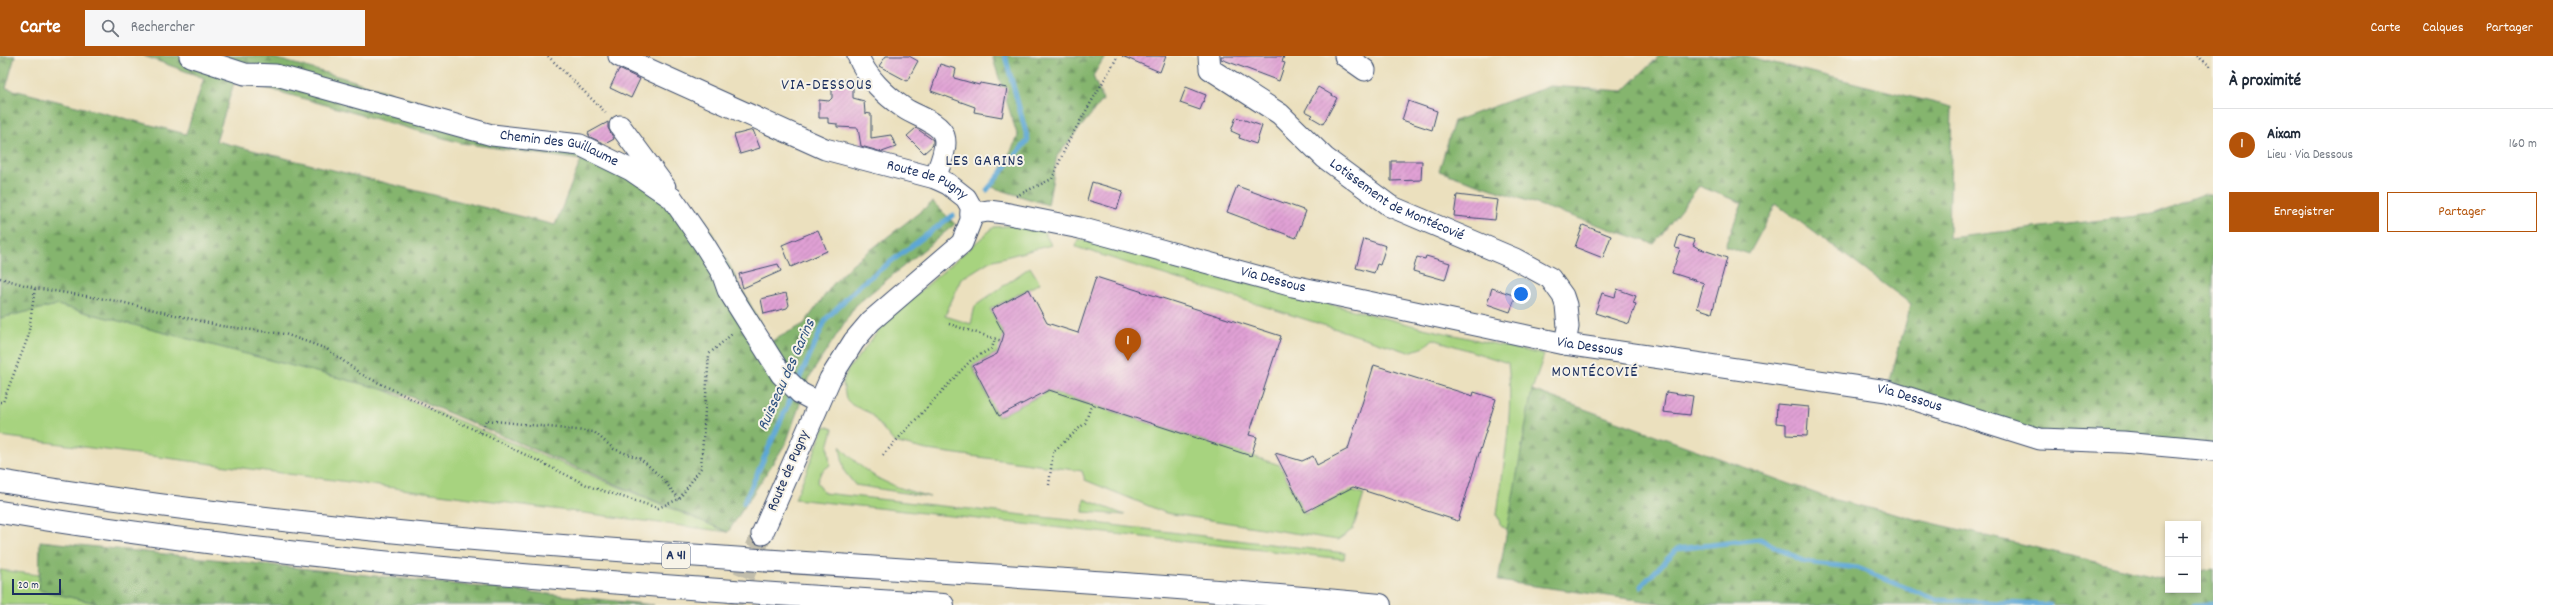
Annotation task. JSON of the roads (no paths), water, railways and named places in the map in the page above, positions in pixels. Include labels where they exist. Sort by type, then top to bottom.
[{"type":"highway","name":"A 41","points":[[0,481],[193,510],[448,538],[1380,605]]},
{"type":"highway","name":"A 41","points":[[0,512],[198,543],[327,558],[592,581],[943,605]]},
{"type":"street","name":"Chemin des Guillaume","points":[[190,56],[245,74],[276,75],[492,135],[580,145],[631,170],[672,198],[704,244],[781,374],[794,387],[819,403]]},
{"type":"street","name":"Route de Pugny","points":[[619,56],[824,149],[935,178],[948,184],[966,198],[971,214],[969,231],[962,243],[871,321],[842,359],[819,403],[762,534]]},
{"type":"street","points":[[858,56],[862,66],[876,84],[904,108],[938,127],[944,134],[945,143],[935,178]]},
{"type":"street","name":"Lotissement de Montécovié","points":[[1209,56],[1210,69],[1280,114],[1325,158],[1390,206],[1514,259],[1550,278],[1564,296],[1568,327],[1565,344]]},
{"type":"street","points":[[1345,56],[1365,70]]},
{"type":"street","points":[[620,126],[672,198]]},
{"type":"street","name":"Via Dessous","points":[[971,214],[988,211],[1080,228],[1293,286],[1565,344],[1887,391],[2040,439],[2123,442],[2213,450]]},
{"type":"waterway","name":"Ruisseau des Garins","points":[[987,190],[1028,140],[1005,56]]},
{"type":"waterway","name":"Ruisseau des Garins","points":[[797,384],[826,319],[861,284],[953,215]]},
{"type":"waterway","name":"Ruisseau des Garins","points":[[744,503],[793,393]]},
{"type":"waterway","points":[[1641,586],[1677,549],[1760,539],[1805,562],[1858,568],[1936,600],[2050,605]]},
{"type":"waterway","points":[[2193,605],[2213,604]]},
{"type":"tunnel","points":[[731,605],[762,534]]},
{"type":"place","name":"Aixam","points":[[1128,361]]},
{"type":"district","name":"VIA-DESSOUS","points":[[827,85]]},
{"type":"district","name":"LES GARINS","points":[[985,161]]},
{"type":"district","name":"MONTÉCOVIÉ","points":[[1595,372]]}]
